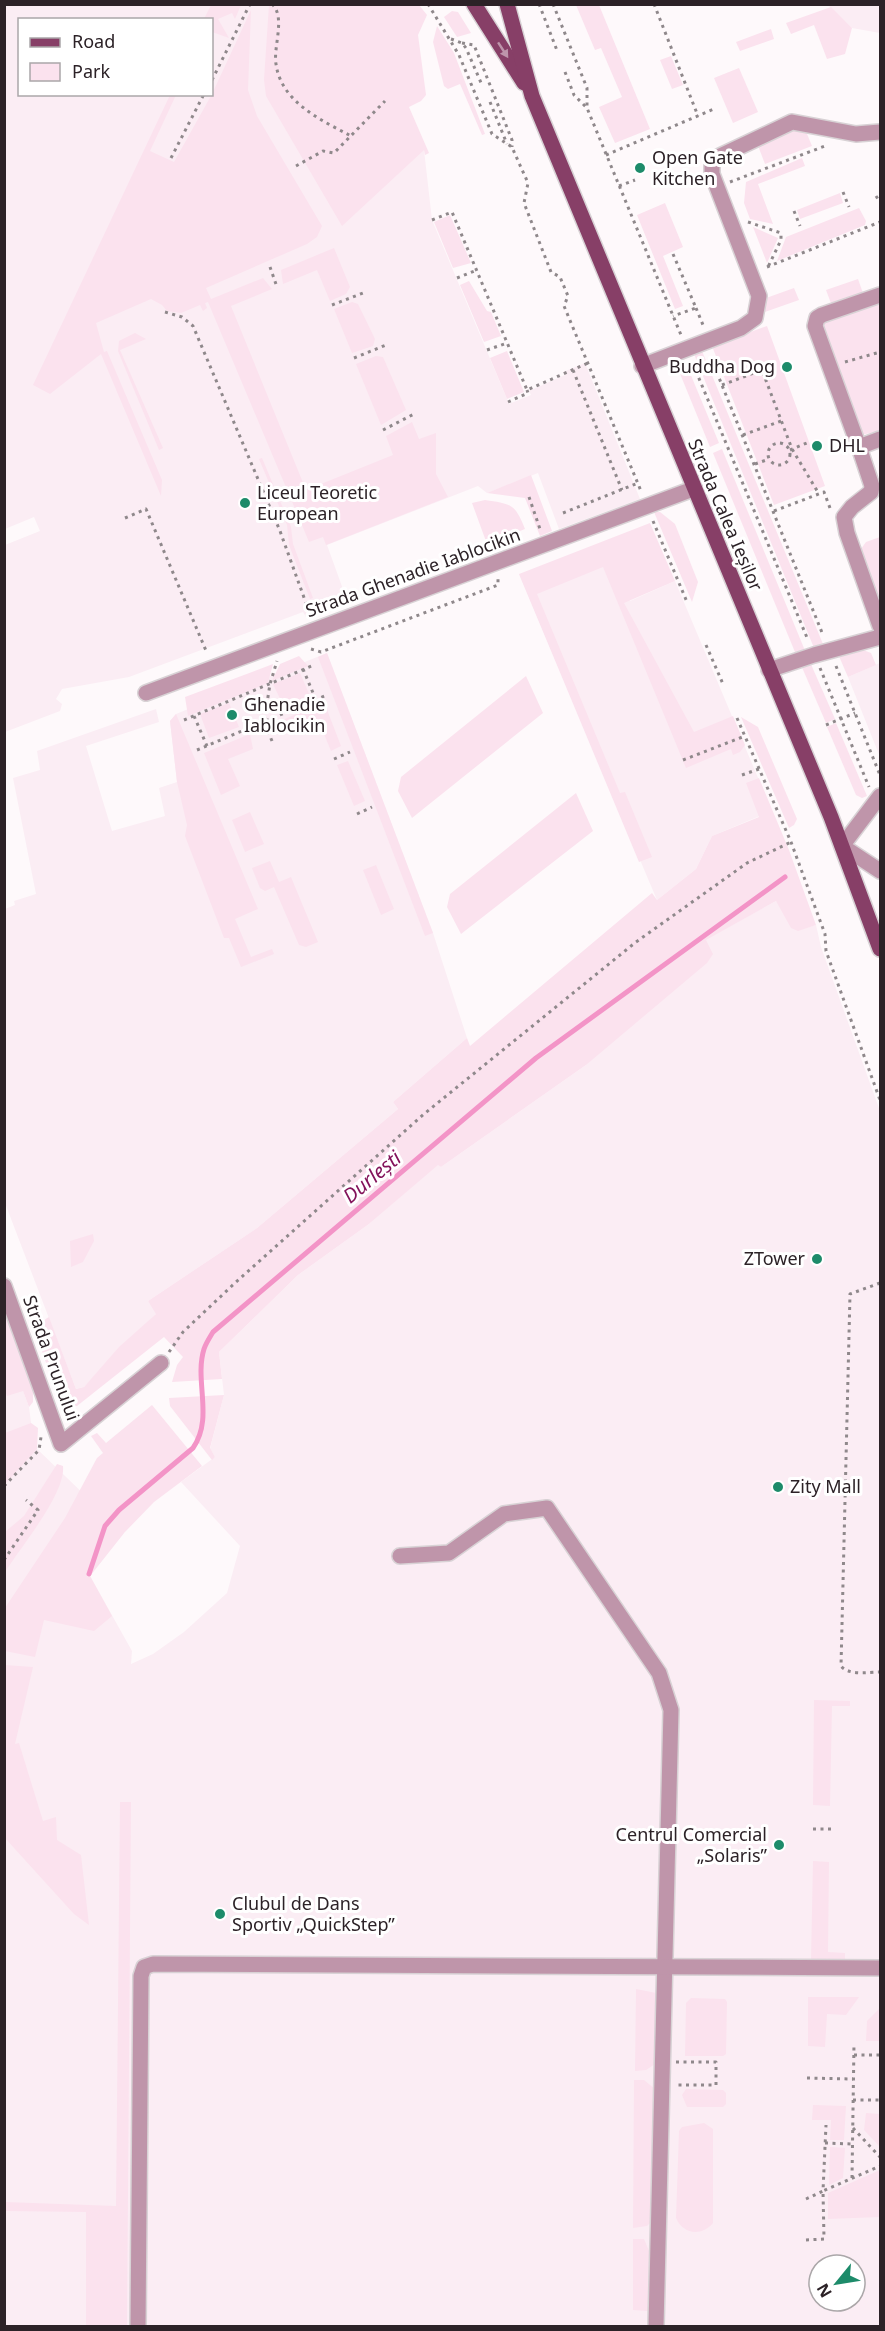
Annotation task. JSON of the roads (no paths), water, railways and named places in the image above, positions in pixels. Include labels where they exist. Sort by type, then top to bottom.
[{"type":"main road","name":"Strada Calea Ieșilor","points":[[474,4],[532,96]]},
{"type":"main road","name":"Strada Calea Ieșilor","points":[[507,4],[532,96],[842,846],[880,949]]},
{"type":"street","points":[[642,366],[687,349],[705,337],[750,323],[757,312],[759,296],[712,174],[712,164],[718,157],[792,122],[856,134],[880,132]]},
{"type":"street","points":[[880,295],[817,318],[815,326],[872,486],[871,492],[852,507],[844,517],[847,533],[880,626]]},
{"type":"street","points":[[859,447],[880,439]]},
{"type":"street","name":"Strada Ghenadie Iablocikin","points":[[146,693],[693,489]]},
{"type":"street","points":[[769,670],[880,637]]},
{"type":"street","points":[[876,793],[842,846],[880,871]]},
{"type":"street","name":"Strada Prunului","points":[[4,1286],[61,1444],[161,1363]]},
{"type":"street","points":[[400,1556],[449,1553],[504,1514],[547,1508],[659,1673],[671,1710],[656,2326]]},
{"type":"street","points":[[138,2326],[141,1976],[144,1967],[153,1964],[880,1968]]},
{"type":"waterway","name":"Durlești","points":[[89,1574],[105,1526],[119,1510],[193,1448],[202,1424],[202,1361],[205,1347],[213,1332],[536,1058],[785,877]]},
{"type":"place","name":"Open Gate Kitchen","points":[[640,168]]},
{"type":"place","name":"Buddha Dog","points":[[787,367]]},
{"type":"place","name":"DHL","points":[[817,446]]},
{"type":"place","name":"Liceul Teoretic European","points":[[245,503]]},
{"type":"place","name":"Ghenadie Iablocikin","points":[[232,715]]},
{"type":"place","name":"ZTower","points":[[817,1259]]},
{"type":"place","name":"Zity Mall","points":[[778,1487]]},
{"type":"place","name":"Centrul Comercial „Solaris”","points":[[779,1845]]},
{"type":"place","name":"Clubul de Dans Sportiv „QuickStep”","points":[[220,1914]]}]
